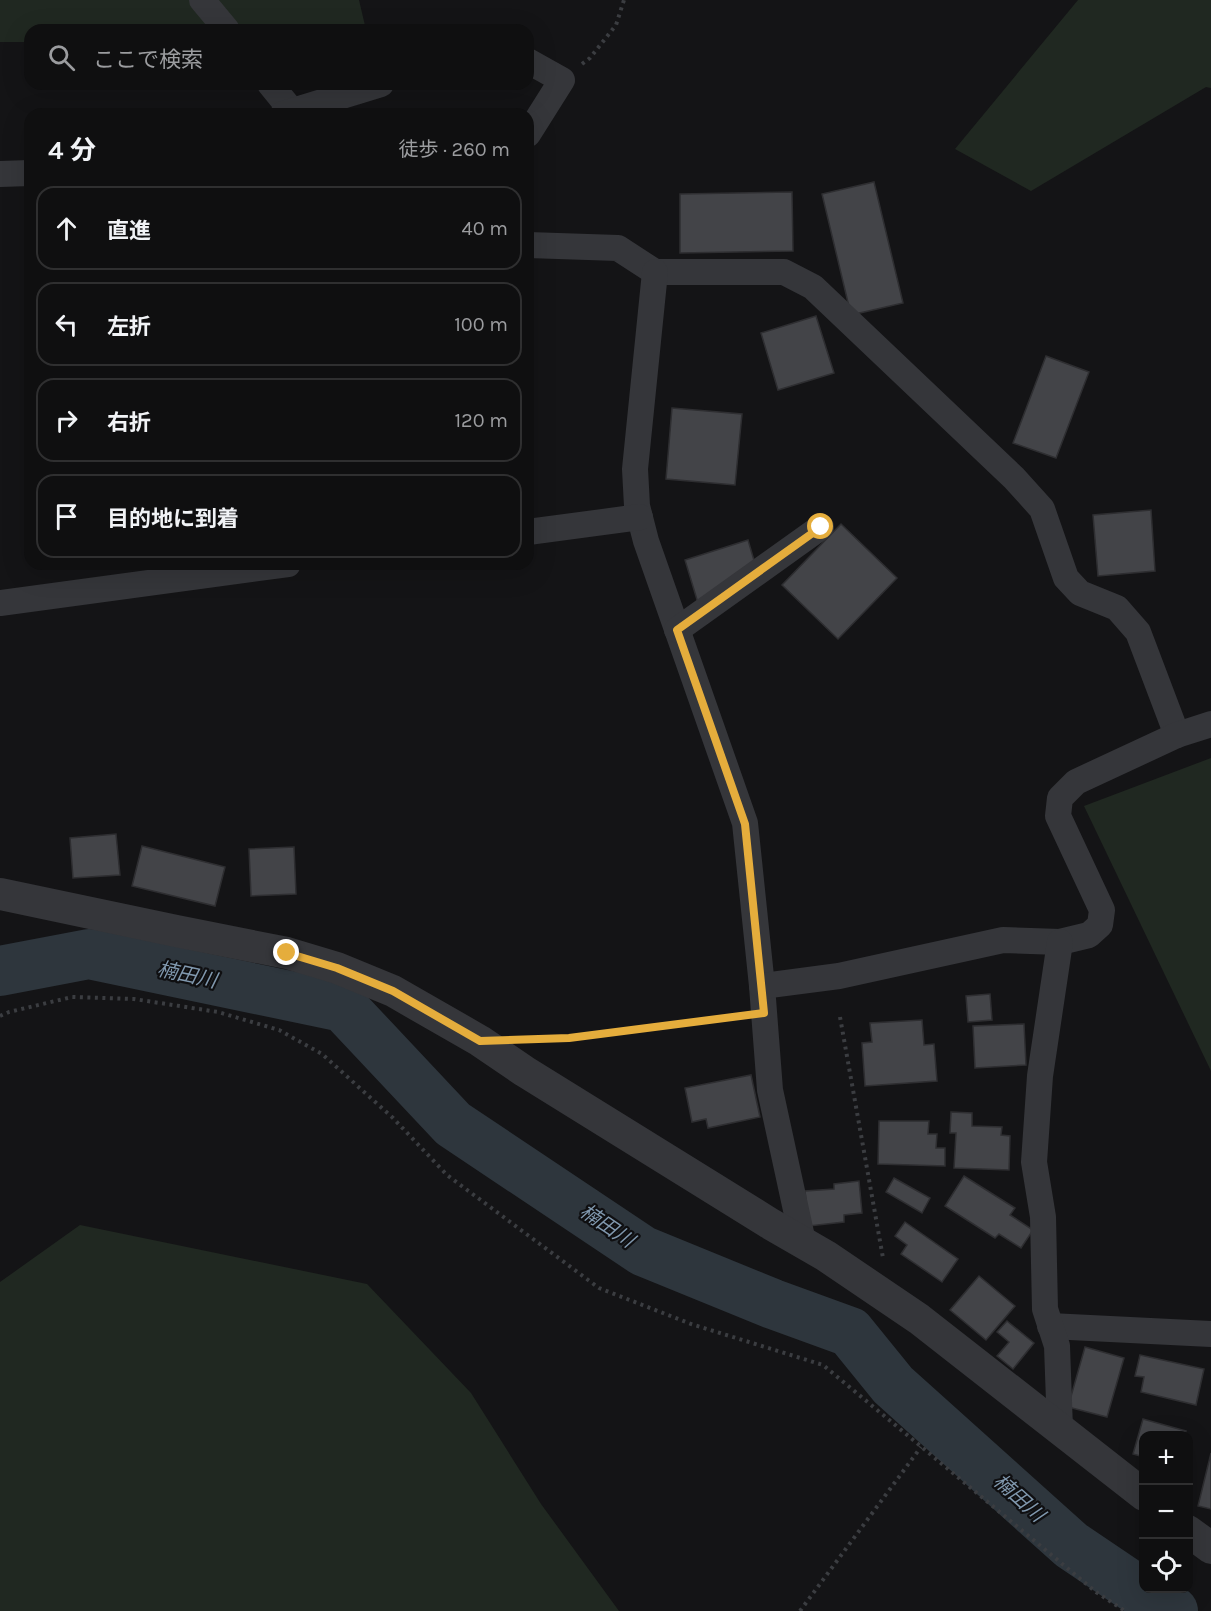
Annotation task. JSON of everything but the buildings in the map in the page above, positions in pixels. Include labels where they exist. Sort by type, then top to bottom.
[{"type":"street","points":[[202,0],[222,24]]},
{"type":"street","points":[[534,64],[562,80],[534,124]]},
{"type":"street","points":[[274,90],[285,108]]},
{"type":"street","points":[[304,108],[362,90]]},
{"type":"street","points":[[0,174],[24,173]]},
{"type":"street","points":[[534,245],[618,248],[655,272],[784,272],[813,287],[1014,478],[1042,509],[1066,578],[1080,593],[1117,608],[1138,632],[1177,735]]},
{"type":"street","points":[[655,272],[635,469],[637,506],[646,541],[745,824],[770,1090],[802,1242]]},
{"type":"street","points":[[534,531],[640,517]]},
{"type":"street","points":[[677,630],[821,527]]},
{"type":"street","points":[[0,603],[244,570]]},
{"type":"street","points":[[762,986],[839,976],[1002,940],[1060,942],[1089,935],[1100,925],[1102,910],[1058,816],[1060,798],[1076,782],[1177,735],[1211,724]]},
{"type":"street","points":[[0,894],[287,953],[337,968],[393,991],[480,1041],[681,1169],[826,1256],[919,1319],[1139,1492]]},
{"type":"street","points":[[1060,942],[1040,1076],[1034,1162],[1043,1217],[1045,1309],[1056,1346],[1060,1429]]},
{"type":"street","points":[[1050,1326],[1211,1334]]},
{"type":"street","points":[[1193,1535],[1211,1548]]},
{"type":"path","points":[[562,80],[591,57],[616,25],[624,0]]},
{"type":"path","points":[[0,1016],[72,997],[134,999],[218,1012],[279,1030],[322,1054],[393,1118],[447,1175],[599,1288],[691,1324],[824,1365],[1096,1592],[1125,1611]]},
{"type":"path","points":[[524,1040],[569,1038],[764,1013]]},
{"type":"path","points":[[840,1017],[890,1299]]},
{"type":"path","points":[[800,1611],[921,1447]]},
{"type":"shaded area","points":[[0,0],[359,0],[365,24],[24,24],[24,42],[0,42]]},
{"type":"shaded area","points":[[1078,0],[1211,0],[1211,88],[1206,87],[1031,191],[955,149]]},
{"type":"shaded area","points":[[1211,758],[1211,1071],[1084,806]]},
{"type":"shaded area","points":[[80,1225],[367,1284],[471,1393],[541,1504],[619,1611],[0,1611],[0,1282]]},
{"type":"waterway","name":"楠田川","points":[[0,971],[89,954],[343,1007],[453,1124],[643,1251],[773,1304],[850,1332],[893,1385],[1071,1545],[1148,1597],[1173,1611]]},
{"type":"route","points":[[287,953],[337,968],[393,991],[480,1041],[569,1038],[764,1013],[745,824],[677,630],[821,527]]}]
